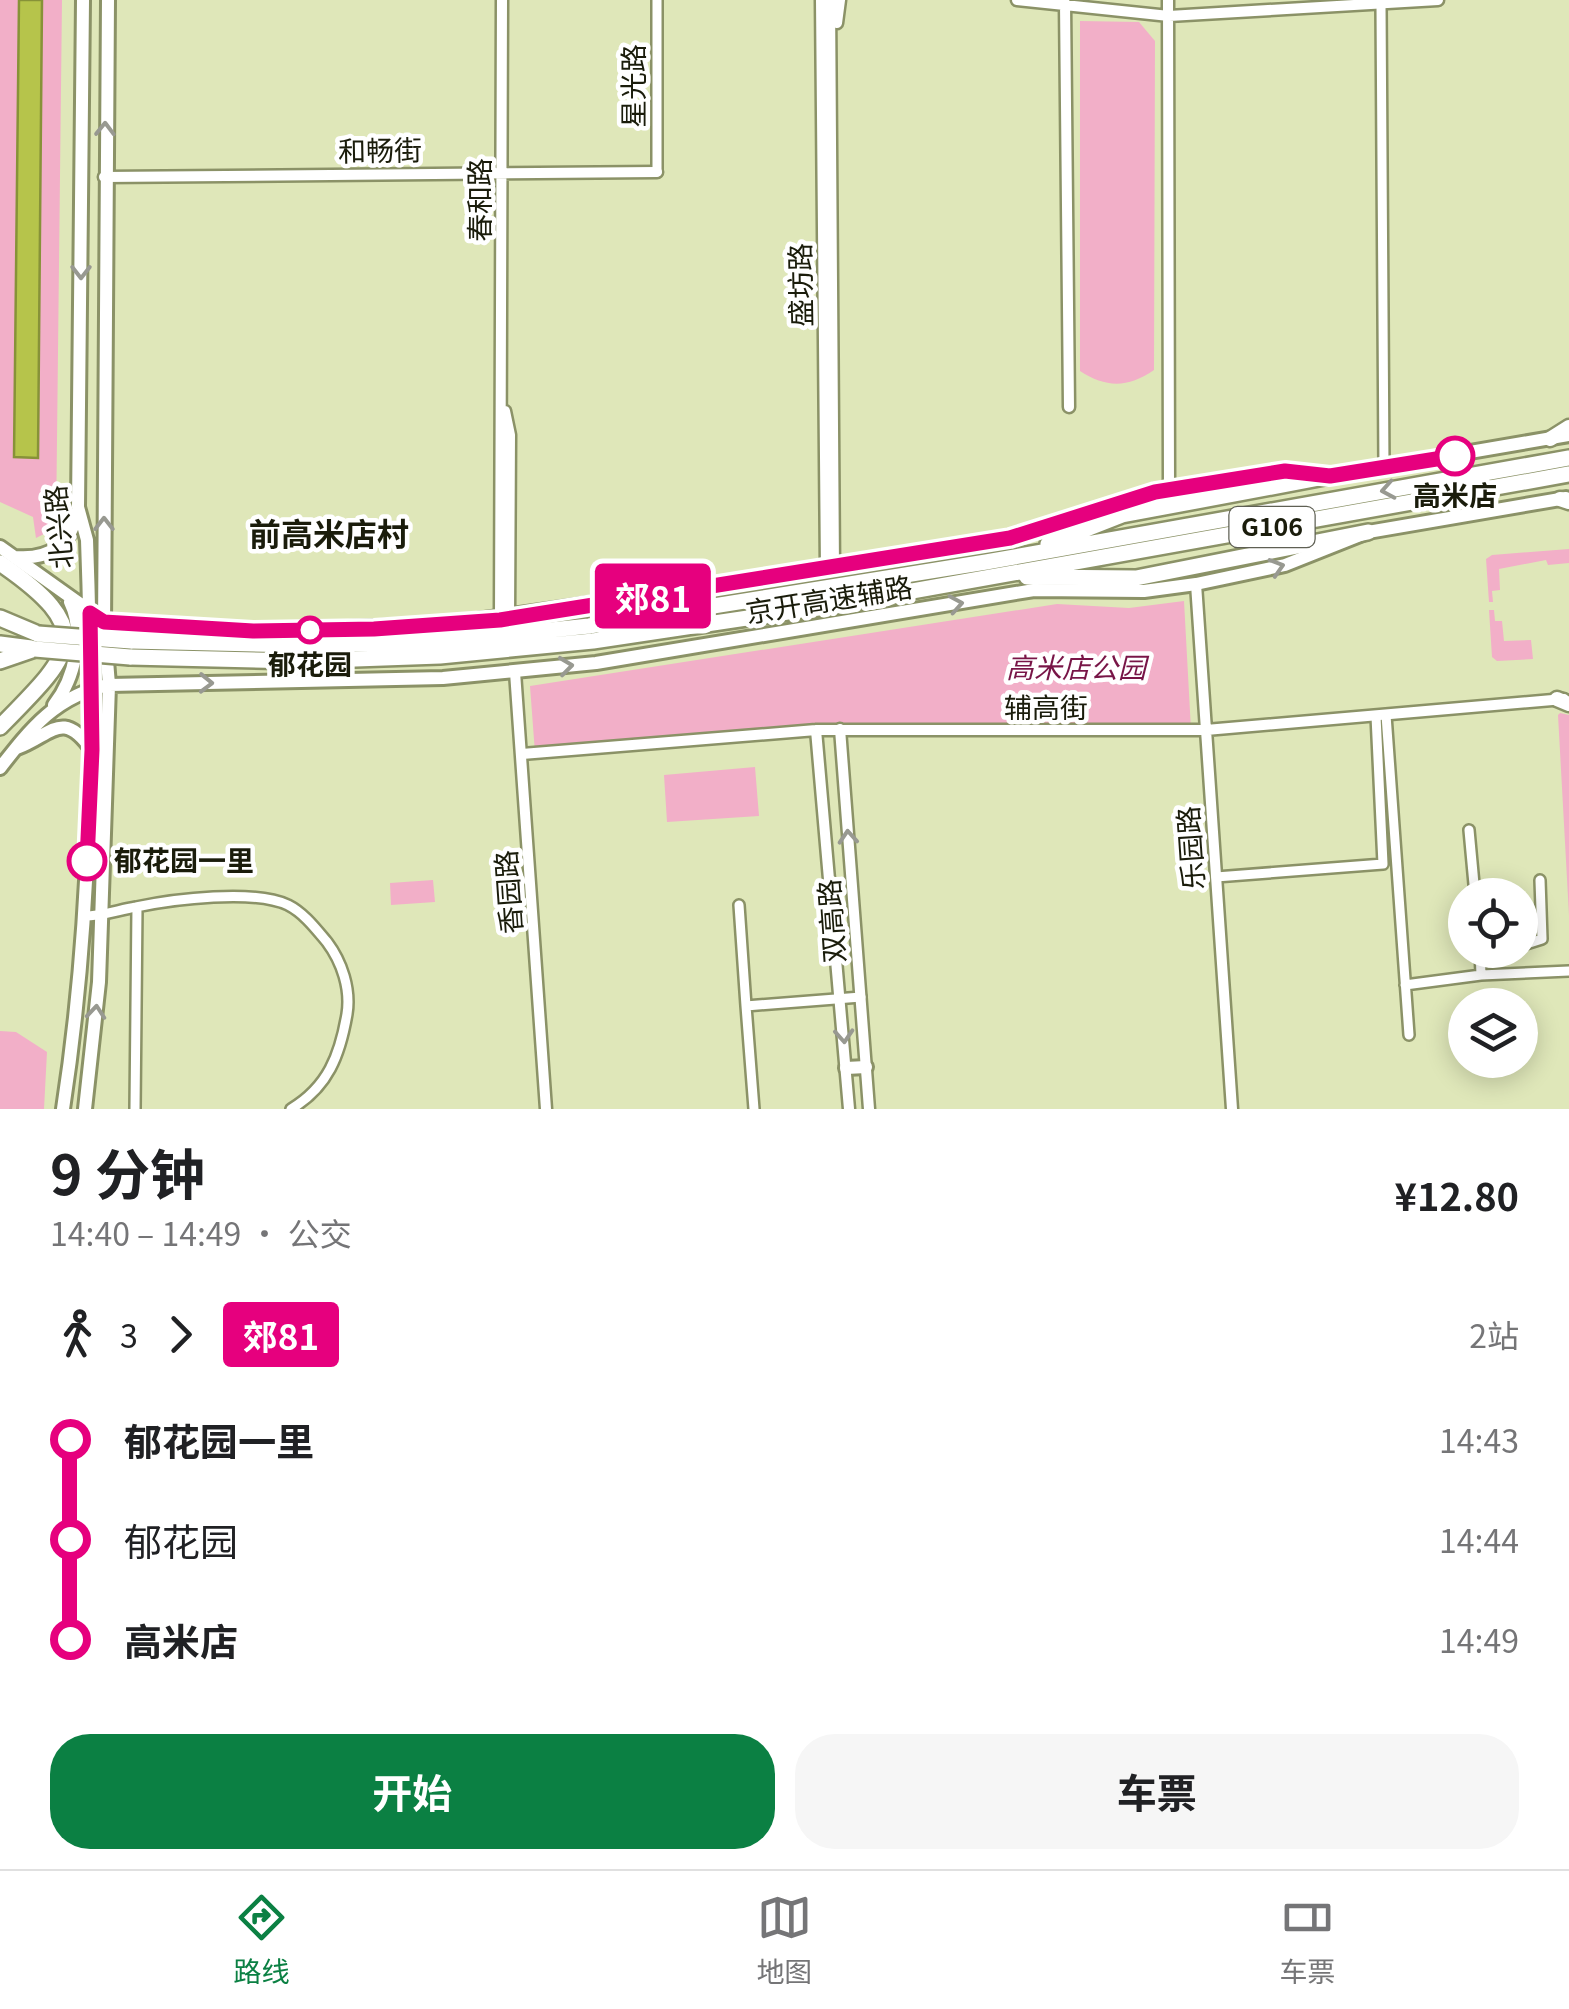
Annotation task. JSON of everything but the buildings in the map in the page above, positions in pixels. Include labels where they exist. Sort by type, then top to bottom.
[{"type":"highway","name":"G106","points":[[0,644],[37,642],[299,661],[460,654],[613,638],[1561,467]]},
{"type":"highway","points":[[987,570],[1122,515],[1330,476]]},
{"type":"highway","points":[[987,570],[1136,578],[1368,532]]},
{"type":"highway","points":[[0,727],[52,675],[58,664],[64,627],[51,601],[6,560]]},
{"type":"highway","points":[[0,618],[37,642],[0,661]]},
{"type":"highway","name":"G106","points":[[0,628],[37,642]]},
{"type":"main road","name":"北兴路","points":[[63,1109],[78,1015],[92,750],[87,540],[78,508],[83,0]]},
{"type":"main road","name":"北兴路","points":[[85,1109],[102,916],[109,685],[104,622],[108,0]]},
{"type":"main road","points":[[80,338],[106,338]]},
{"type":"main road","points":[[1550,439],[1569,427]]},
{"type":"main road","name":"京开高速辅路","points":[[0,547],[6,560],[104,622],[253,631],[374,629],[504,619],[830,569],[1037,532],[1116,501],[1170,490],[1285,471],[1330,476],[1569,435]]},
{"type":"main road","name":"京开高速辅路","points":[[0,768],[49,710],[91,688],[515,672],[840,625],[1034,590],[1144,591],[1196,584],[1285,565],[1368,532],[1566,500]]},
{"type":"main road","points":[[6,560],[56,550],[68,541],[78,508]]},
{"type":"main road","points":[[49,710],[72,671],[77,616],[68,598]]},
{"type":"main road","points":[[15,749],[52,728],[64,726],[76,730],[92,750]]},
{"type":"main road","points":[[846,1068],[866,1066]]},
{"type":"street","name":"春和路","points":[[502,0],[503,400],[510,435],[504,619]]},
{"type":"street","name":"星光路","points":[[656,172],[657,0]]},
{"type":"street","points":[[810,0],[821,33]]},
{"type":"street","name":"盛坊路","points":[[820,0],[830,569]]},
{"type":"street","name":"盛坊路","points":[[830,0],[830,569]]},
{"type":"street","points":[[830,58],[840,0]]},
{"type":"street","points":[[1017,0],[1169,16],[1438,0]]},
{"type":"street","points":[[1168,0],[1170,490]]},
{"type":"street","points":[[1065,3],[1069,407]]},
{"type":"street","points":[[1381,5],[1384,468]]},
{"type":"street","name":"和畅街","points":[[104,177],[656,172]]},
{"type":"street","name":"乐园路","points":[[1196,584],[1232,1109]]},
{"type":"street","name":"香园路","points":[[515,672],[546,1109]]},
{"type":"street","name":"辅高街","points":[[522,754],[816,730],[1206,730],[1565,701]]},
{"type":"street","points":[[1216,878],[1384,864],[1381,715]]},
{"type":"street","points":[[1381,715],[1408,1035]]},
{"type":"street","name":"双高路","points":[[816,730],[849,1109]]},
{"type":"street","name":"双高路","points":[[840,730],[869,1109]]},
{"type":"street","points":[[1470,830],[1473,878]]},
{"type":"street","points":[[1538,940],[1542,939],[1540,880]]},
{"type":"street","points":[[84,916],[102,916],[136,906],[246,898],[288,905],[312,923],[335,953],[347,987],[341,1048],[327,1078],[291,1109]]},
{"type":"street","points":[[135,1109],[136,906]]},
{"type":"street","points":[[739,906],[754,1109]]},
{"type":"street","points":[[1481,968],[1481,976]]},
{"type":"street","points":[[1404,985],[1569,971]]},
{"type":"street","points":[[746,1006],[861,997]]},
{"type":"green space","points":[[0,0],[62,0],[56,528],[36,538],[33,517],[0,502]]},
{"type":"green space","points":[[1080,21],[1139,22],[1155,41],[1154,370],[1126,383],[1099,381],[1080,371]]},
{"type":"green space","points":[[1569,549],[1569,563],[1548,565],[1546,560],[1499,569],[1500,590],[1492,591],[1493,602],[1489,602],[1486,559],[1492,555]]},
{"type":"green space","name":"高米店公园","points":[[1184,601],[1191,730],[869,730],[535,753],[530,686],[1057,604],[1129,608]]},
{"type":"green space","points":[[1489,610],[1494,610],[1495,621],[1502,621],[1504,641],[1531,640],[1533,659],[1497,661],[1492,657]]},
{"type":"green space","points":[[1558,715],[1569,715],[1569,915]]},
{"type":"green space","points":[[755,767],[759,816],[667,822],[664,775]]},
{"type":"green space","points":[[433,880],[435,902],[391,905],[390,883]]},
{"type":"green space","points":[[0,1031],[16,1032],[47,1052],[44,1109],[0,1109]]},
{"type":"shaded area","points":[[19,0],[42,0],[38,458],[14,457]]},
{"type":"bus line","name":"郊81","points":[[87,861],[92,750],[90,613],[104,622],[253,631],[442,626],[500,620],[1010,538],[1037,532],[1116,501],[1155,492],[1285,471],[1330,476],[1455,456]]},
{"type":"place","name":"高米店","points":[[1455,456]]},
{"type":"place","name":"郁花园","points":[[310,630]]},
{"type":"place","name":"郁花园一里","points":[[87,861]]},
{"type":"district","name":"前高米店村","points":[[329,535]]}]
